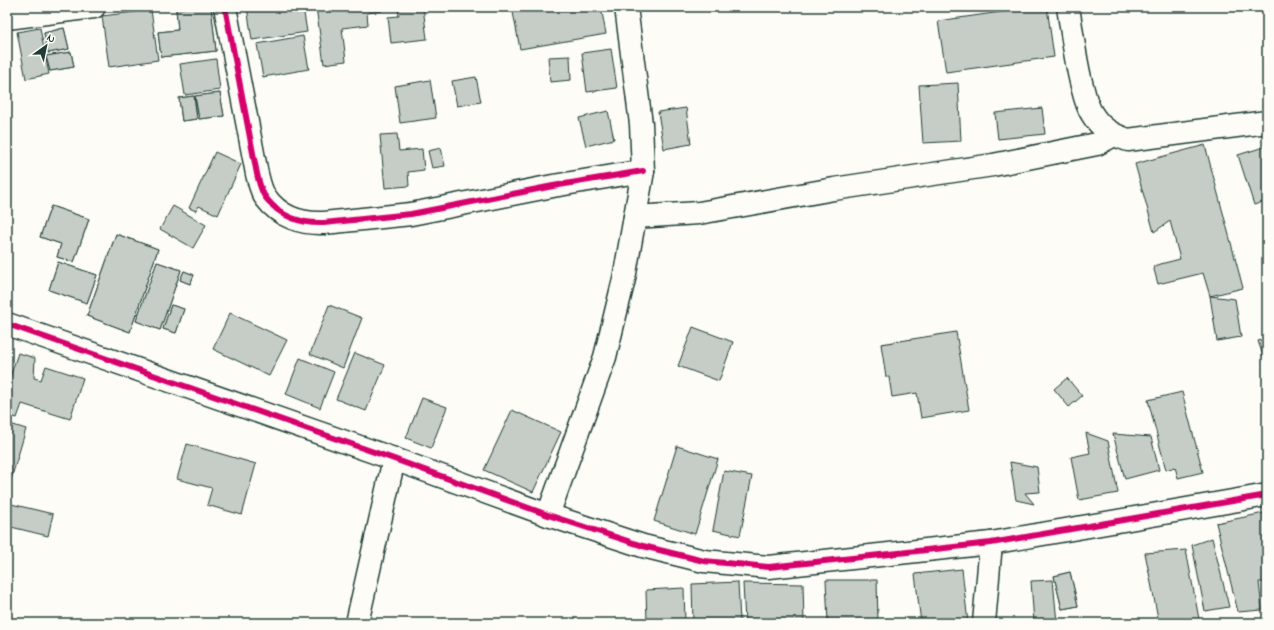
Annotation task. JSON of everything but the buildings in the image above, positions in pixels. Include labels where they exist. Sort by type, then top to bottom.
[{"type":"street","points":[[7,18],[94,7]]},
{"type":"street","points":[[225,7],[256,174],[265,197],[288,217],[300,222],[312,224],[411,214],[553,186],[643,171]]},
{"type":"street","points":[[548,515],[605,357],[624,279],[643,171],[641,124],[626,7]]},
{"type":"street","points":[[1068,7],[1084,96],[1092,114],[1102,127],[1121,138]]},
{"type":"street","points":[[635,217],[699,213],[993,165],[1121,138],[1267,122]]},
{"type":"street","points":[[7,324],[394,459],[548,515],[643,546],[704,560],[769,567],[991,542],[1267,495]]},
{"type":"street","points":[[357,623],[394,459]]},
{"type":"street","points":[[984,623],[991,542]]},
{"type":"cycle path","points":[[225,7],[260,187],[264,196],[272,205],[285,215],[292,218],[300,221],[324,223],[411,214],[553,186],[643,171]]},
{"type":"cycle path","points":[[7,324],[394,459],[548,515],[643,546],[704,561],[769,567],[991,543],[1267,495]]}]
